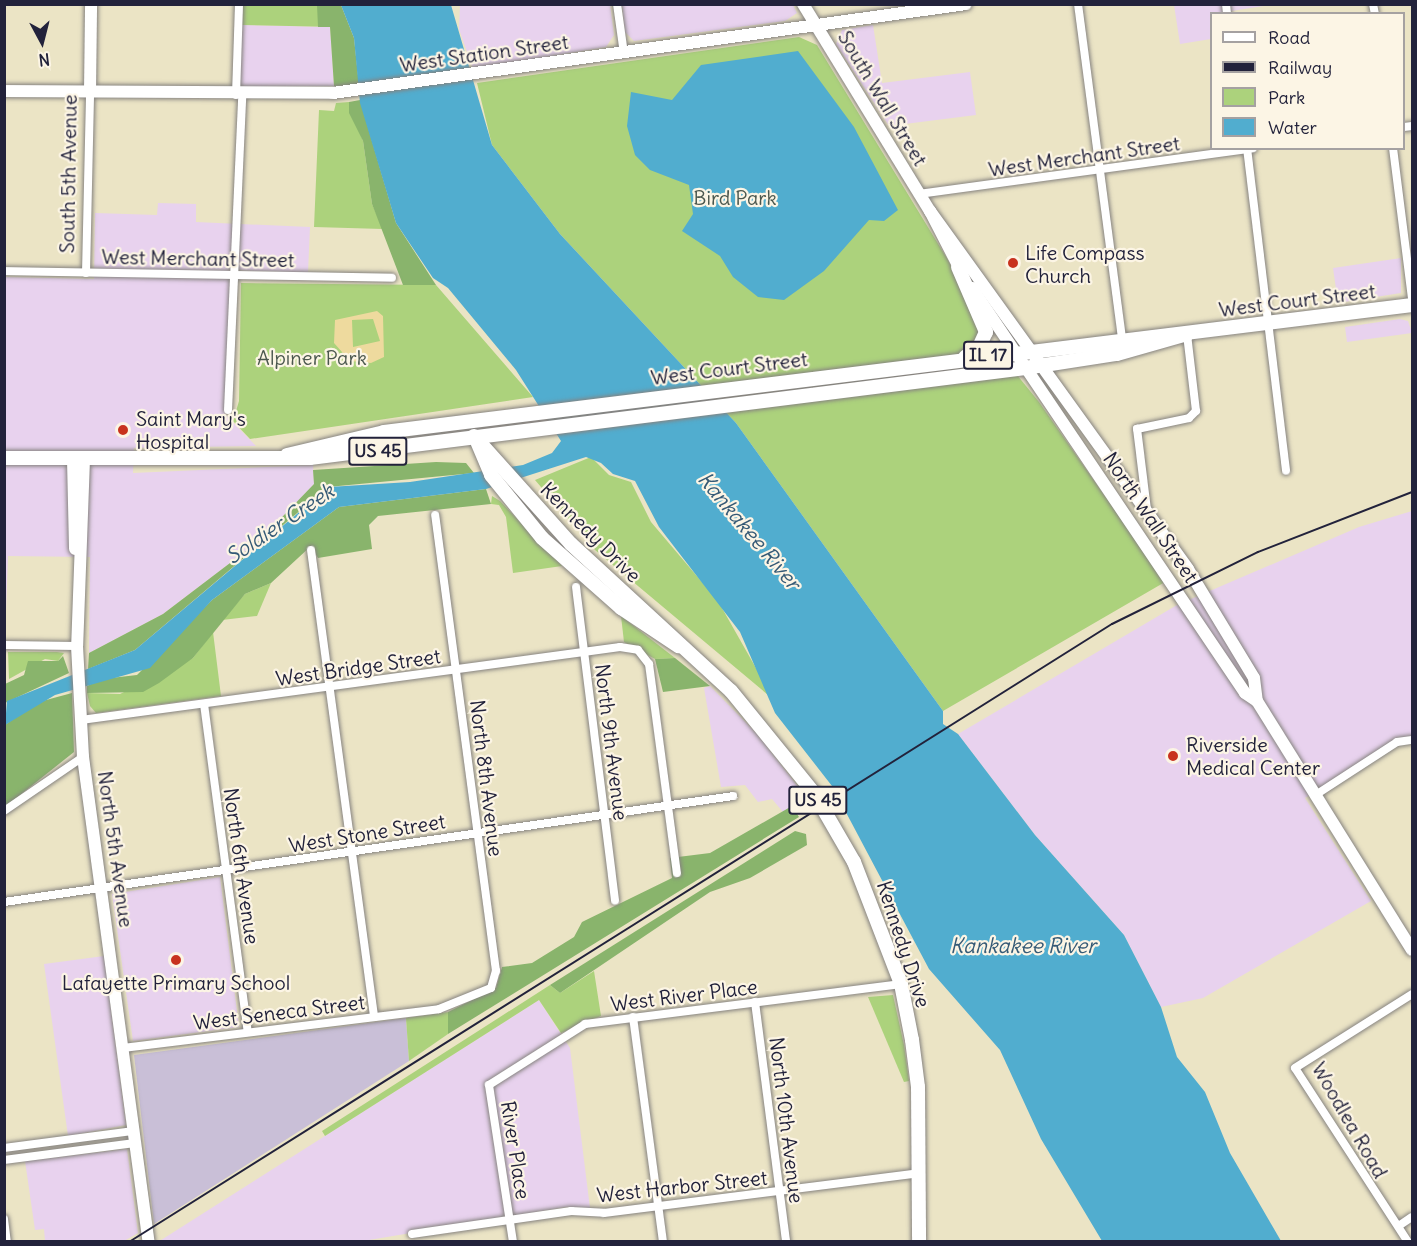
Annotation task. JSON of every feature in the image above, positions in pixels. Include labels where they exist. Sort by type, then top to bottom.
[{"type":"main road","name":"South 5th Avenue","points":[[90,92],[91,4]]},
{"type":"main road","name":"South Wall Street","points":[[803,4],[930,211],[1033,350]]},
{"type":"main road","name":"West Station Street","points":[[4,90],[239,96],[333,93],[624,54],[931,7],[966,4]]},
{"type":"main road","name":"South Wall Street","points":[[930,211],[958,267],[1014,352]]},
{"type":"main road","points":[[958,267],[986,332],[980,347],[963,358]]},
{"type":"main road","name":"West Court Street","points":[[279,458],[384,432],[1122,338],[1187,334],[1413,305]]},
{"type":"main road","name":"West Court Street","points":[[4,458],[279,458],[476,439],[1025,368],[1187,334]]},
{"type":"main road","name":"North Wall Street","points":[[1033,350],[1147,511],[1254,678],[1257,701]]},
{"type":"main road","name":"North Wall Street","points":[[1014,352],[1245,693],[1257,701],[1413,950]]},
{"type":"main road","name":"Kennedy Drive","points":[[465,422],[513,506],[592,585],[683,649]]},
{"type":"main road","name":"Kennedy Drive","points":[[485,454],[533,504],[683,649],[731,691],[814,793],[859,872],[901,984],[918,1082],[919,1242]]},
{"type":"main road","name":"North 5th Avenue","points":[[79,459],[77,646],[83,757],[103,886],[149,1242]]},
{"type":"street","points":[[228,410],[235,275],[239,4]]},
{"type":"street","points":[[617,4],[624,54]]},
{"type":"street","points":[[1078,4],[1122,338]]},
{"type":"street","name":"South 5th Avenue","points":[[86,273],[90,92]]},
{"type":"street","name":"West Merchant Street","points":[[919,194],[1100,172],[1243,150]]},
{"type":"street","points":[[1249,150],[1286,471]]},
{"type":"street","points":[[1392,150],[1413,300]]},
{"type":"street","name":"West Merchant Street","points":[[4,271],[392,279]]},
{"type":"street","points":[[1147,511],[1137,429],[1189,418],[1196,411],[1187,334]]},
{"type":"street","name":"North 8th Avenue","points":[[435,515],[496,977],[483,994],[439,1009]]},
{"type":"street","points":[[311,550],[374,1017]]},
{"type":"street","name":"North 9th Avenue","points":[[576,587],[615,901]]},
{"type":"street","points":[[4,645],[77,646]]},
{"type":"street","name":"West Bridge Street","points":[[81,720],[584,652],[638,650],[650,664],[668,808]]},
{"type":"street","name":"North 6th Avenue","points":[[204,704],[248,1032]]},
{"type":"street","points":[[1317,794],[1396,742],[1413,740]]},
{"type":"street","points":[[4,811],[83,757]]},
{"type":"street","name":"West Stone Street","points":[[4,902],[103,886],[668,808],[733,796]]},
{"type":"street","points":[[668,808],[677,873]]},
{"type":"street","name":"West River Place","points":[[489,1085],[585,1024],[901,984]]},
{"type":"street","name":"Woodlea Road","points":[[1408,1242],[1400,1225],[1296,1068],[1413,994]]},
{"type":"street","name":"North 10th Avenue","points":[[755,1002],[786,1242]]},
{"type":"street","name":"West Seneca Street","points":[[123,1047],[439,1009]]},
{"type":"street","points":[[633,1017],[663,1242]]},
{"type":"street","name":"River Place","points":[[489,1085],[513,1242]]},
{"type":"street","points":[[5,1148],[134,1137]]},
{"type":"street","points":[[4,1160],[134,1137]]},
{"type":"street","name":"West Harbor Street","points":[[412,1234],[510,1220],[780,1193],[920,1173]]},
{"type":"street","points":[[1400,1225],[1413,1217]]},
{"type":"street","points":[[4,1219],[7,1242]]},
{"type":"shaded area","points":[[610,4],[614,35],[606,47],[473,69],[459,29],[460,5]]},
{"type":"shaded area","points":[[622,5],[793,5],[797,13],[785,21],[634,41],[625,32]]},
{"type":"shaded area","points":[[1174,5],[1270,5],[1210,12],[1210,39],[1180,44]]},
{"type":"shaded area","points":[[242,25],[330,27],[334,86],[239,87]]},
{"type":"shaded area","points":[[873,25],[882,83],[970,72],[976,115],[889,126],[836,44],[842,30]]},
{"type":"shaded area","name":"Saint Mary's Hospital","points":[[158,203],[196,204],[196,222],[310,227],[308,273],[231,270],[225,414],[256,446],[134,448],[133,473],[313,465],[314,484],[259,541],[163,614],[89,653],[90,557],[8,556],[5,639],[5,277],[94,279],[95,213],[157,215]]},
{"type":"shaded area","points":[[1401,258],[1401,293],[1338,303],[1333,268]]},
{"type":"shaded area","points":[[1400,319],[1408,321],[1412,333],[1347,342],[1345,327]]},
{"type":"shaded area","name":"Riverside Medical Center","points":[[1412,511],[1412,738],[1397,740],[1305,798],[1371,901],[1203,998],[1161,1007],[1124,935],[1035,835],[958,734],[1177,605],[1359,527]]},
{"type":"shaded area","points":[[710,686],[757,734],[806,797],[783,812],[772,799],[758,802],[745,785],[721,787],[704,688]]},
{"type":"shaded area","name":"Lafayette Primary School","points":[[220,877],[239,1027],[133,1041],[112,894]]},
{"type":"shaded area","points":[[104,956],[126,1125],[68,1136],[44,964]]},
{"type":"shaded area","points":[[539,1000],[570,1048],[590,1208],[566,1207],[363,1241],[158,1242]]},
{"type":"shaded area","points":[[406,1018],[409,1061],[154,1224],[134,1055]]},
{"type":"shaded area","points":[[127,1149],[138,1233],[124,1241],[45,1241],[44,1229],[35,1230],[25,1161]]},
{"type":"green space","points":[[334,4],[337,27],[242,25],[243,5]]},
{"type":"green space","points":[[317,5],[341,5],[354,38],[359,85],[334,86],[330,27],[318,27]]},
{"type":"green space","name":"Bird Park","points":[[799,37],[817,45],[948,260],[982,332],[1039,402],[1165,582],[943,711],[736,423],[560,234],[492,145],[477,83]]},
{"type":"green space","points":[[360,100],[396,223],[436,285],[403,285],[372,204],[363,141],[349,113],[349,102]]},
{"type":"green space","points":[[349,102],[363,141],[372,204],[383,229],[314,227],[319,110],[334,111],[336,103]]},
{"type":"green space","name":"Alpiner Park","points":[[241,283],[436,285],[533,397],[250,439],[233,421],[239,401]]},
{"type":"green space","points":[[591,457],[609,475],[631,482],[651,522],[718,601],[774,700],[595,550],[535,480]]},
{"type":"green space","points":[[436,462],[466,463],[474,473],[328,487],[135,650],[88,669],[89,653],[163,614],[259,541],[314,484],[313,470]]},
{"type":"green space","points":[[486,489],[491,504],[378,516],[369,525],[372,549],[318,558],[311,546],[271,583],[245,594],[193,658],[159,683],[143,692],[87,693],[87,686],[102,679],[137,675],[212,600],[339,507]]},
{"type":"green space","points":[[492,496],[500,501],[562,566],[513,573],[506,517],[499,505],[491,504]]},
{"type":"green space","points":[[271,583],[257,616],[222,620],[245,594]]},
{"type":"green space","points":[[621,616],[675,658],[655,659],[624,642]]},
{"type":"green space","points":[[213,632],[221,696],[96,713],[90,706],[87,693],[120,694],[193,658]]},
{"type":"green space","points":[[8,652],[64,653],[58,661],[45,659],[9,679]]},
{"type":"green space","points":[[63,656],[69,673],[5,703],[5,684],[24,675],[28,661],[58,661]]},
{"type":"green space","points":[[675,658],[710,686],[663,692],[655,659]]},
{"type":"green space","points":[[72,693],[74,752],[5,807],[5,725],[35,703]]},
{"type":"green space","points":[[792,806],[799,817],[448,1034],[448,1012],[496,988],[502,967],[532,963],[574,937],[582,922],[672,878],[670,858],[710,853]]},
{"type":"green space","points":[[795,831],[806,834],[807,845],[750,878],[710,892],[560,993],[550,985]]},
{"type":"green space","points":[[594,971],[601,1016],[561,1033],[539,1000],[325,1136],[322,1131],[550,985],[560,993]]},
{"type":"green space","points":[[893,995],[909,1081],[904,1082],[868,997]]},
{"type":"green space","points":[[448,1012],[448,1034],[409,1061],[406,1018]]},
{"type":"sand","points":[[377,311],[383,316],[384,357],[371,363],[350,361],[334,343],[335,320]],"holes":[[[373,319],[380,341],[353,347],[352,320]]]},
{"type":"water","name":"Kankakee River","points":[[341,5],[451,5],[492,145],[560,234],[736,423],[943,711],[943,724],[958,734],[1035,835],[1124,935],[1161,1007],[1177,1057],[1205,1092],[1230,1153],[1281,1241],[1102,1241],[1041,1139],[1000,1050],[929,969],[832,786],[775,713],[740,632],[659,527],[635,481],[613,474],[601,463],[586,457],[486,489],[339,507],[212,600],[150,668],[55,695],[5,725],[7,701],[135,650],[329,487],[410,482],[523,465],[552,453],[561,441],[516,370],[448,288],[433,278],[396,223],[360,103],[354,38]]},
{"type":"water","points":[[798,51],[854,127],[898,210],[884,221],[869,220],[824,271],[784,300],[758,297],[733,277],[720,256],[682,231],[693,214],[689,185],[650,170],[635,155],[627,126],[631,92],[672,100],[701,65]]},
{"type":"railway","points":[[129,1242],[1112,624],[1258,552],[1412,492]]},
{"type":"place","name":"Life Compass Church","points":[[1013,263]]},
{"type":"place","name":"Saint Mary's Hospital","points":[[123,430]]},
{"type":"place","name":"Riverside Medical Center","points":[[1173,756]]},
{"type":"place","name":"Lafayette Primary School","points":[[176,960]]},
{"type":"water label","name":"Soldier Creek","points":[[280,524]]}]
